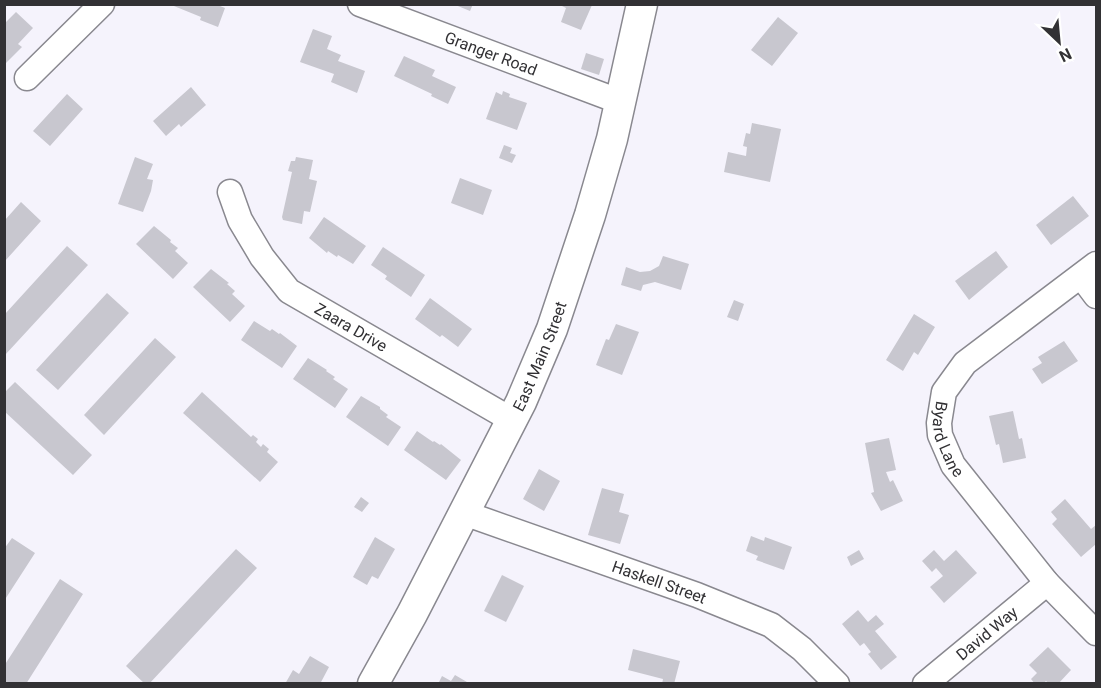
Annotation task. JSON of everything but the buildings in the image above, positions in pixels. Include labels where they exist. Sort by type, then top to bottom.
[{"type":"main road","name":"East Main Street","points":[[373,684],[412,614],[512,420],[544,347],[565,291],[592,206],[621,102],[642,4]]},
{"type":"street","points":[[27,78],[102,4]]},
{"type":"street","name":"Granger Road","points":[[360,4],[621,102]]},
{"type":"street","name":"Zaara Drive","points":[[230,192],[240,220],[262,257],[289,291],[512,420]]},
{"type":"street","points":[[1089,270],[1096,296]]},
{"type":"street","name":"Byard Lane","points":[[1089,270],[965,363],[944,392],[940,408],[940,435],[953,465],[1047,583],[1096,633]]},
{"type":"street","name":"Haskell Street","points":[[464,513],[688,592],[771,626],[802,649],[837,684]]},
{"type":"street","name":"David Way","points":[[925,684],[1047,583]]}]
